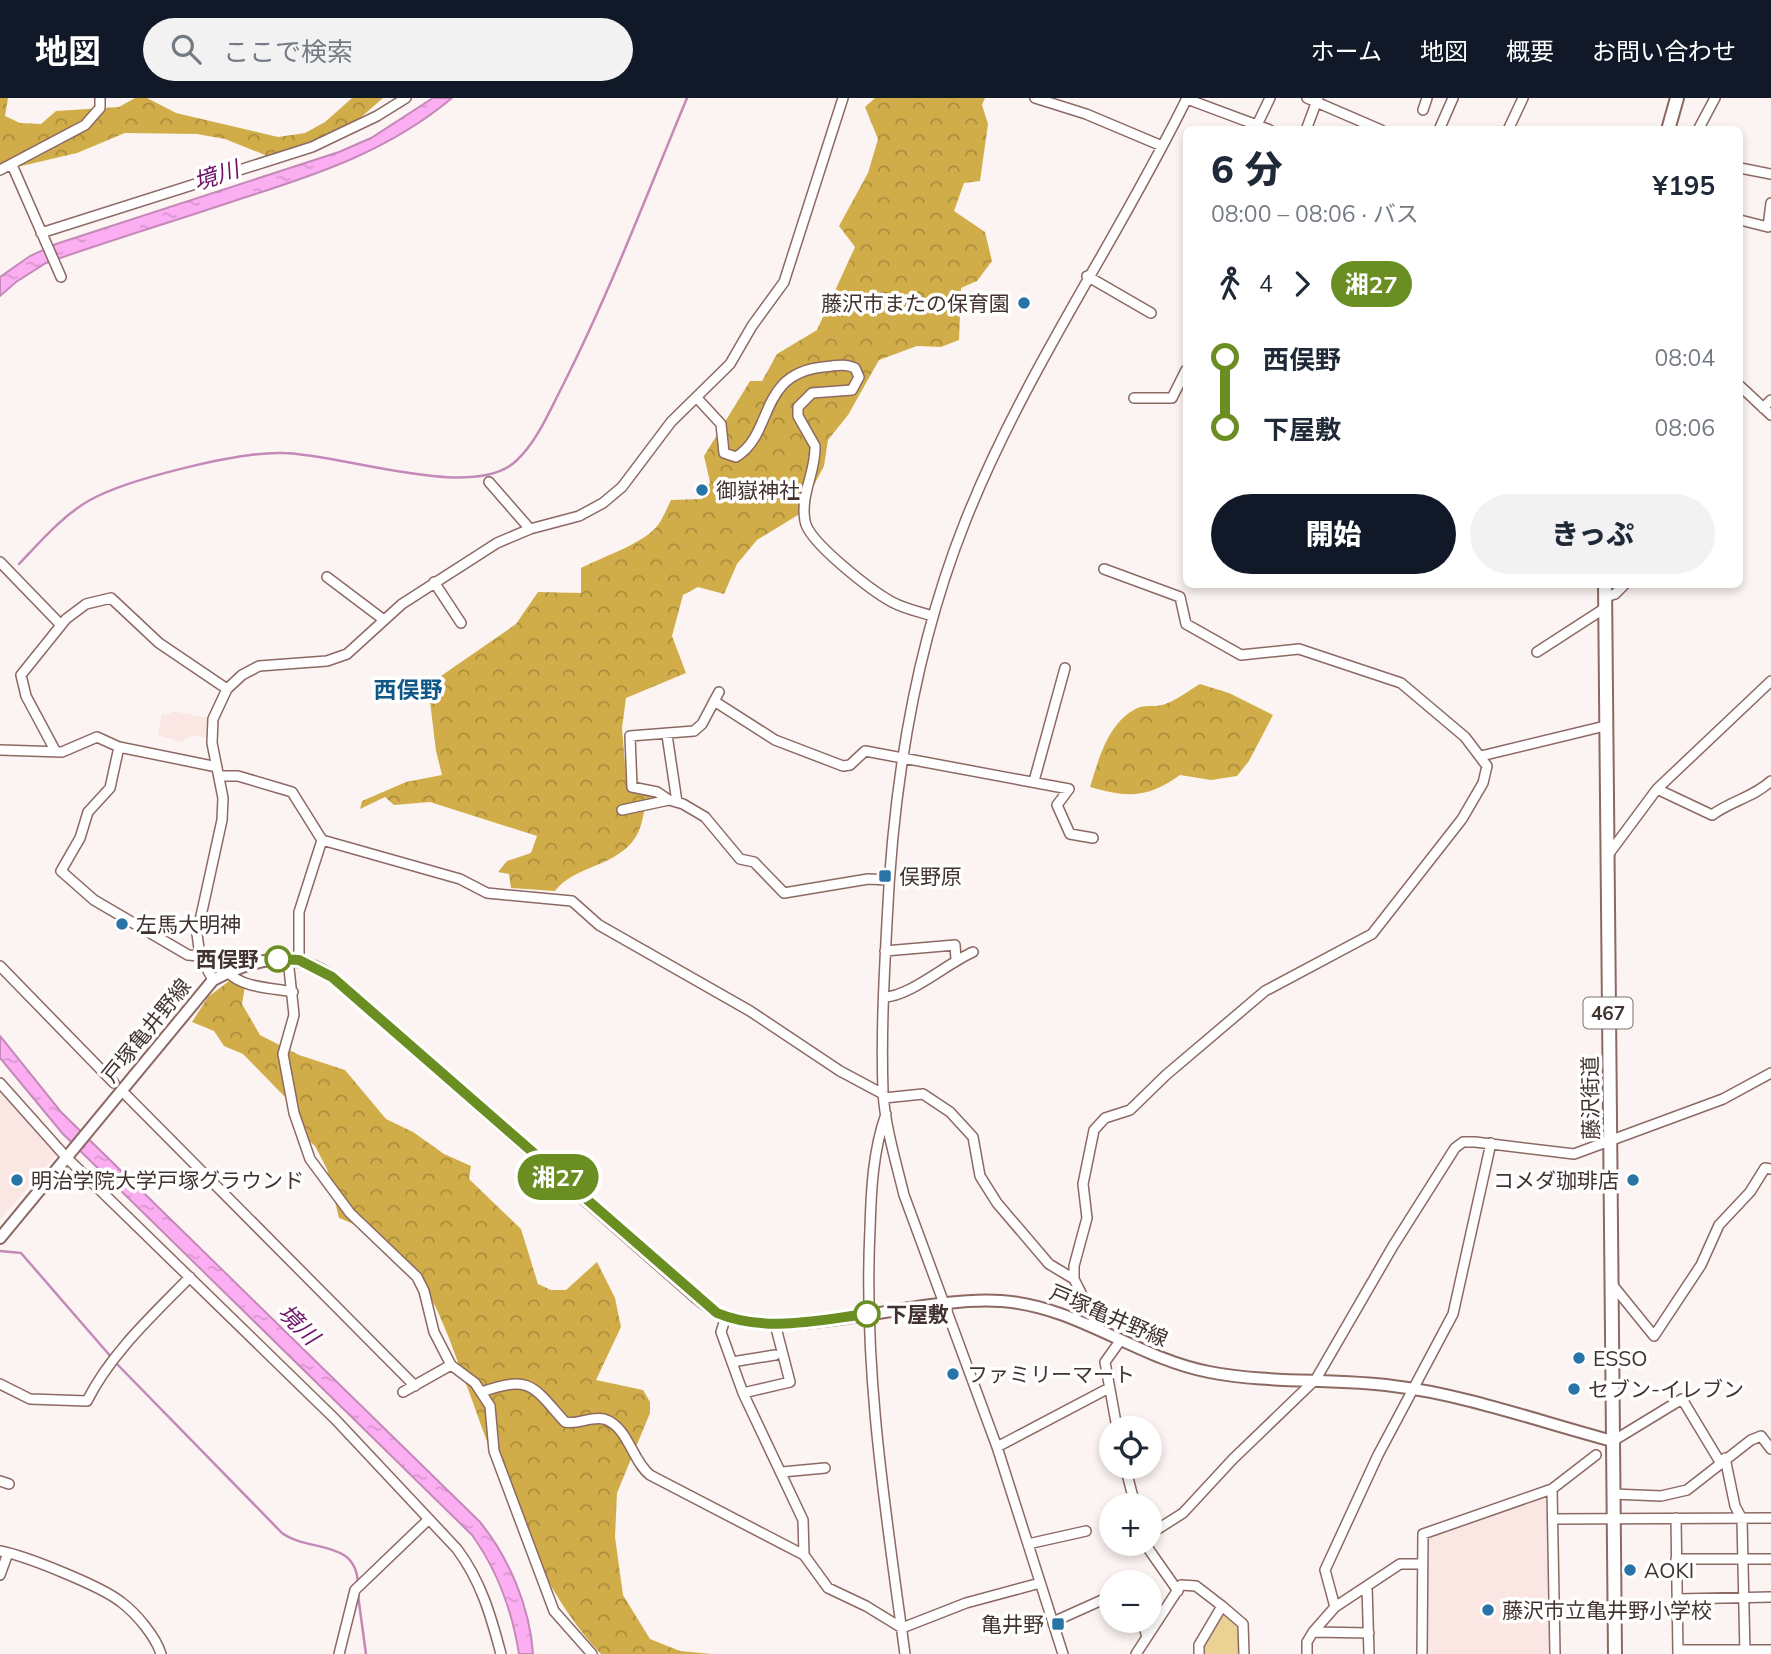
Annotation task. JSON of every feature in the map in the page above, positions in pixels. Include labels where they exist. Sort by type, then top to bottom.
[{"type":"highway","points":[[1669,126],[1676,98]]},
{"type":"highway","name":"藤沢街道","points":[[1605,597],[1615,1654]]},
{"type":"main road","name":"戸塚亀井野線","points":[[0,1238],[213,980],[261,961],[293,959],[332,977],[697,1298],[726,1316],[775,1324],[944,1304],[999,1300],[1033,1304],[1094,1326],[1167,1360],[1208,1372],[1266,1379],[1316,1379],[1413,1389],[1613,1441]]},
{"type":"street","points":[[0,170],[92,120],[100,108],[100,98]]},
{"type":"street","points":[[42,234],[312,147],[377,116],[406,98]]},
{"type":"street","points":[[213,980],[200,956],[197,934],[199,915],[222,820],[219,772],[212,743],[213,719],[227,689],[242,675],[259,666],[316,663],[340,657],[361,643],[384,620],[434,582],[497,543],[530,529],[579,516],[610,498],[632,476],[671,422],[730,364],[752,326],[784,282],[843,98]]},
{"type":"street","points":[[1035,98],[1086,114],[1162,146]]},
{"type":"street","points":[[1063,1654],[997,1447],[904,1195],[884,1096],[884,997],[889,880],[901,755],[933,616],[971,508],[1087,276],[1187,99],[1257,125],[1270,98]]},
{"type":"street","points":[[1423,110],[1427,98]]},
{"type":"street","points":[[1441,126],[1453,98]]},
{"type":"street","points":[[1510,126],[1523,98]]},
{"type":"street","points":[[1700,126],[1715,98]]},
{"type":"street","points":[[1307,126],[1314,99],[1372,126]]},
{"type":"street","points":[[12,165],[60,274]]},
{"type":"street","points":[[1743,169],[1771,174]]},
{"type":"street","points":[[1743,221],[1768,227],[1771,203]]},
{"type":"street","points":[[1087,276],[1151,313]]},
{"type":"street","points":[[697,398],[721,424],[723,453],[736,457],[748,446],[771,400],[790,378],[810,369],[846,365],[855,368],[858,382],[852,390],[812,393],[797,407],[798,416],[815,446],[805,490],[806,526],[815,540],[880,594],[896,604],[933,616]]},
{"type":"street","points":[[1134,398],[1172,398],[1183,376]]},
{"type":"street","points":[[1743,389],[1771,415]]},
{"type":"street","points":[[1763,408],[1771,400]]},
{"type":"street","points":[[489,482],[530,529]]},
{"type":"street","points":[[0,562],[60,624]]},
{"type":"street","points":[[1074,1279],[1087,1218],[1083,1184],[1094,1130],[1099,1123],[1130,1110],[1166,1075],[1265,991],[1365,939],[1383,924],[1469,807],[1487,766],[1456,729],[1401,683],[1299,649],[1241,655],[1229,651],[1186,624],[1180,597],[1104,569]]},
{"type":"street","points":[[0,579],[8,571]]},
{"type":"street","points":[[327,577],[384,620]]},
{"type":"street","points":[[434,582],[461,623]]},
{"type":"street","points":[[1537,652],[1605,597],[1615,594],[1621,588]]},
{"type":"street","points":[[56,752],[21,681],[25,666],[60,624],[86,604],[111,598],[159,643],[227,689]]},
{"type":"street","points":[[1034,781],[1065,668]]},
{"type":"street","points":[[1607,856],[1657,789],[1771,681]]},
{"type":"street","points":[[889,880],[868,879],[784,893],[754,862],[740,859],[705,817],[657,792],[632,787],[630,736],[694,731],[702,724],[717,696],[775,740],[843,766],[850,765],[865,751],[901,755],[1069,789],[1057,805],[1070,834],[1093,838]]},
{"type":"street","points":[[1481,756],[1605,726]]},
{"type":"street","points":[[667,735],[673,801]]},
{"type":"street","points":[[0,750],[56,752],[76,749],[97,737],[119,747],[292,792],[321,840],[460,878],[487,893],[572,901],[599,925],[750,1011],[840,1071],[884,1096],[923,1094],[961,1121],[973,1137],[980,1176],[997,1203],[1049,1264],[1074,1279],[1093,1317],[1094,1326]]},
{"type":"street","points":[[119,747],[110,788],[88,811],[79,838],[61,871],[94,900],[188,956],[200,956]]},
{"type":"street","points":[[1657,789],[1712,815],[1733,801],[1753,796],[1771,781]]},
{"type":"street","points":[[622,810],[673,801]]},
{"type":"street","points":[[321,840],[299,912],[293,959],[294,1015],[283,1054],[294,1113],[310,1159],[350,1213],[417,1277],[424,1292],[434,1332],[451,1365],[482,1392],[490,1406],[494,1451],[554,1611],[582,1649],[592,1654]]},
{"type":"street","points":[[886,951],[955,945],[956,959]]},
{"type":"street","points":[[884,997],[904,994],[956,959],[973,952]]},
{"type":"street","points":[[0,966],[114,1083]]},
{"type":"street","points":[[229,972],[233,977],[251,984],[293,992]]},
{"type":"street","points":[[1162,1526],[1183,1513],[1233,1459],[1316,1379],[1393,1246],[1455,1148],[1463,1142],[1574,1154],[1723,1099],[1771,1073]]},
{"type":"street","points":[[0,1083],[67,1155],[335,1419],[429,1519],[473,1570],[483,1591],[501,1654]]},
{"type":"street","points":[[126,1095],[415,1386]]},
{"type":"street","points":[[887,1112],[880,1130],[871,1196],[871,1375],[905,1654]]},
{"type":"street","points":[[1335,1607],[1325,1570],[1413,1389],[1453,1314],[1491,1143]]},
{"type":"street","points":[[1611,1283],[1654,1336],[1701,1265],[1719,1224],[1742,1202],[1765,1168],[1771,1169]]},
{"type":"street","points":[[532,1184],[555,1184],[562,1180]]},
{"type":"street","points":[[0,1384],[30,1399],[87,1401],[112,1362],[190,1277]]},
{"type":"street","points":[[726,1316],[721,1332],[743,1393],[803,1520],[804,1555]]},
{"type":"street","points":[[743,1393],[790,1382],[775,1324]]},
{"type":"street","points":[[1115,1416],[1105,1362],[1120,1340]]},
{"type":"street","points":[[732,1362],[775,1355]]},
{"type":"street","points":[[404,1392],[451,1365]]},
{"type":"street","points":[[482,1392],[497,1386],[532,1387],[545,1396],[565,1422],[595,1418],[610,1422],[650,1475],[804,1555],[828,1588],[902,1628],[966,1603],[1040,1583]]},
{"type":"street","points":[[997,1447],[1110,1388]]},
{"type":"street","points":[[1613,1441],[1682,1399],[1723,1460],[1735,1506],[1742,1519],[1745,1652]]},
{"type":"street","points":[[1613,1494],[1673,1494],[1687,1490],[1751,1440],[1761,1436],[1768,1437],[1771,1449]]},
{"type":"street","points":[[1422,1654],[1423,1534],[1552,1489],[1596,1455]]},
{"type":"street","points":[[782,1472],[825,1468]]},
{"type":"street","points":[[1552,1489],[1555,1654]]},
{"type":"street","points":[[1676,1518],[1678,1652],[1771,1650]]},
{"type":"street","points":[[1553,1519],[1771,1518]]},
{"type":"street","points":[[339,1654],[359,1586],[429,1519]]},
{"type":"street","points":[[1028,1544],[1086,1531]]},
{"type":"street","points":[[0,1575],[4,1552],[28,1558],[121,1602],[140,1622],[161,1654]]},
{"type":"street","points":[[1153,1556],[1178,1591]]},
{"type":"street","points":[[1676,1559],[1771,1559]]},
{"type":"street","points":[[1307,1654],[1307,1642],[1335,1607],[1400,1564],[1421,1564]]},
{"type":"street","points":[[1136,1654],[1186,1583],[1196,1586],[1243,1624],[1244,1654]]},
{"type":"street","points":[[1367,1586],[1369,1654]]},
{"type":"street","points":[[1678,1599],[1771,1597]]},
{"type":"street","points":[[1053,1622],[1099,1601]]},
{"type":"street","points":[[1199,1654],[1199,1645],[1222,1606]]},
{"type":"street","points":[[1313,1632],[1369,1633]]},
{"type":"street","points":[[1146,1633],[1147,1637]]},
{"type":"shaded area","points":[[172,711],[209,718],[206,737],[191,736],[181,742],[158,735],[162,714],[171,715]]},
{"type":"shaded area","name":"明治学院大学戸塚グラウンド","points":[[0,1091],[57,1154],[0,1220]]},
{"type":"shaded area","name":"藤沢市立亀井野小学校","points":[[1546,1493],[1549,1496],[1551,1654],[1426,1654],[1427,1535]]},
{"type":"shaded area","points":[[1222,1611],[1240,1626],[1241,1654],[1202,1654],[1202,1646]]},
{"type":"green space","points":[[0,98],[8,98],[5,116],[20,123],[41,124],[56,111],[119,107],[135,98],[147,98],[176,113],[278,137],[305,133],[325,122],[352,98],[383,98],[342,134],[275,159],[225,139],[197,134],[125,133],[77,153],[0,171]]},
{"type":"green space","points":[[875,98],[985,98],[982,105],[988,124],[980,181],[964,183],[954,211],[985,232],[992,261],[977,281],[961,288],[959,340],[941,347],[917,346],[879,360],[848,415],[828,440],[824,466],[798,515],[757,540],[737,564],[724,594],[698,587],[683,595],[672,636],[686,673],[626,698],[622,728],[627,788],[663,791],[672,798],[645,808],[637,835],[619,854],[573,876],[555,891],[511,888],[509,874],[498,872],[507,861],[531,853],[537,836],[430,802],[394,805],[385,797],[360,809],[362,801],[406,782],[442,775],[436,751],[429,693],[441,676],[516,624],[538,592],[581,593],[581,568],[633,544],[652,532],[671,500],[702,499],[710,482],[704,456],[750,381],[762,381],[777,354],[817,330],[855,247],[839,226],[868,173],[878,139],[865,107]]},
{"type":"green space","points":[[1200,684],[1229,693],[1273,715],[1249,761],[1237,776],[1211,780],[1180,775],[1158,788],[1137,794],[1116,793],[1090,787],[1106,741],[1120,721],[1140,707],[1167,704]]},
{"type":"green space","points":[[229,981],[245,986],[242,1004],[260,1035],[299,1055],[345,1070],[386,1119],[413,1132],[444,1154],[471,1166],[469,1179],[521,1229],[538,1284],[551,1290],[566,1290],[597,1262],[615,1298],[621,1327],[596,1380],[643,1390],[650,1402],[650,1413],[617,1493],[615,1537],[623,1595],[650,1639],[680,1651],[712,1654],[601,1654],[578,1627],[557,1596],[522,1529],[445,1329],[425,1286],[409,1264],[391,1248],[370,1233],[339,1218],[327,1169],[315,1146],[293,1127],[285,1097],[243,1054],[224,1046],[214,1031],[192,1022],[208,997]]},
{"type":"water","points":[[433,98],[452,98],[404,132],[353,158],[299,180],[46,263],[0,296],[0,277],[30,256],[56,244],[339,152],[371,138]]},
{"type":"water","points":[[0,1036],[61,1112],[480,1522],[509,1567],[523,1601],[533,1654],[519,1654],[503,1591],[472,1535],[63,1134],[0,1058]]},
{"type":"waterway","points":[[19,564],[61,521],[90,500],[156,475],[213,461],[284,453],[439,477],[470,477],[496,472],[516,461],[542,425],[597,314],[687,98]]},
{"type":"waterway","points":[[0,1251],[21,1253],[112,1358]]},
{"type":"waterway","points":[[116,1363],[282,1533],[293,1539],[341,1553],[350,1560],[356,1570],[358,1585]]},
{"type":"waterway","points":[[358,1595],[366,1654]]},
{"type":"bus line","name":"湘27","points":[[278,959],[299,960],[316,966],[332,977],[717,1313],[752,1323],[775,1324],[867,1314]]},
{"type":"place","name":"藤沢市またの保育園","points":[[1024,303]]},
{"type":"place","name":"御嶽神社","points":[[702,490]]},
{"type":"place","name":"俣野原","points":[[885,876]]},
{"type":"place","name":"左馬大明神","points":[[122,924]]},
{"type":"place","name":"西俣野","points":[[278,959]]},
{"type":"place","name":"明治学院大学戸塚グラウンド","points":[[17,1180]]},
{"type":"place","name":"コメダ珈琲店","points":[[1633,1180]]},
{"type":"place","name":"下屋敷","points":[[867,1314]]},
{"type":"place","name":"ESSO","points":[[1579,1358]]},
{"type":"place","name":"ファミリーマート","points":[[953,1374]]},
{"type":"place","name":"セブン-イレブン","points":[[1574,1389]]},
{"type":"place","name":"AOKI","points":[[1630,1570]]},
{"type":"place","name":"藤沢市立亀井野小学校","points":[[1488,1610]]},
{"type":"place","name":"亀井野","points":[[1058,1624]]},
{"type":"district","name":"西俣野","points":[[408,689]]},
{"type":"water label","name":"境川","points":[[216,175]]},
{"type":"water label","name":"境川","points":[[299,1324]]}]
